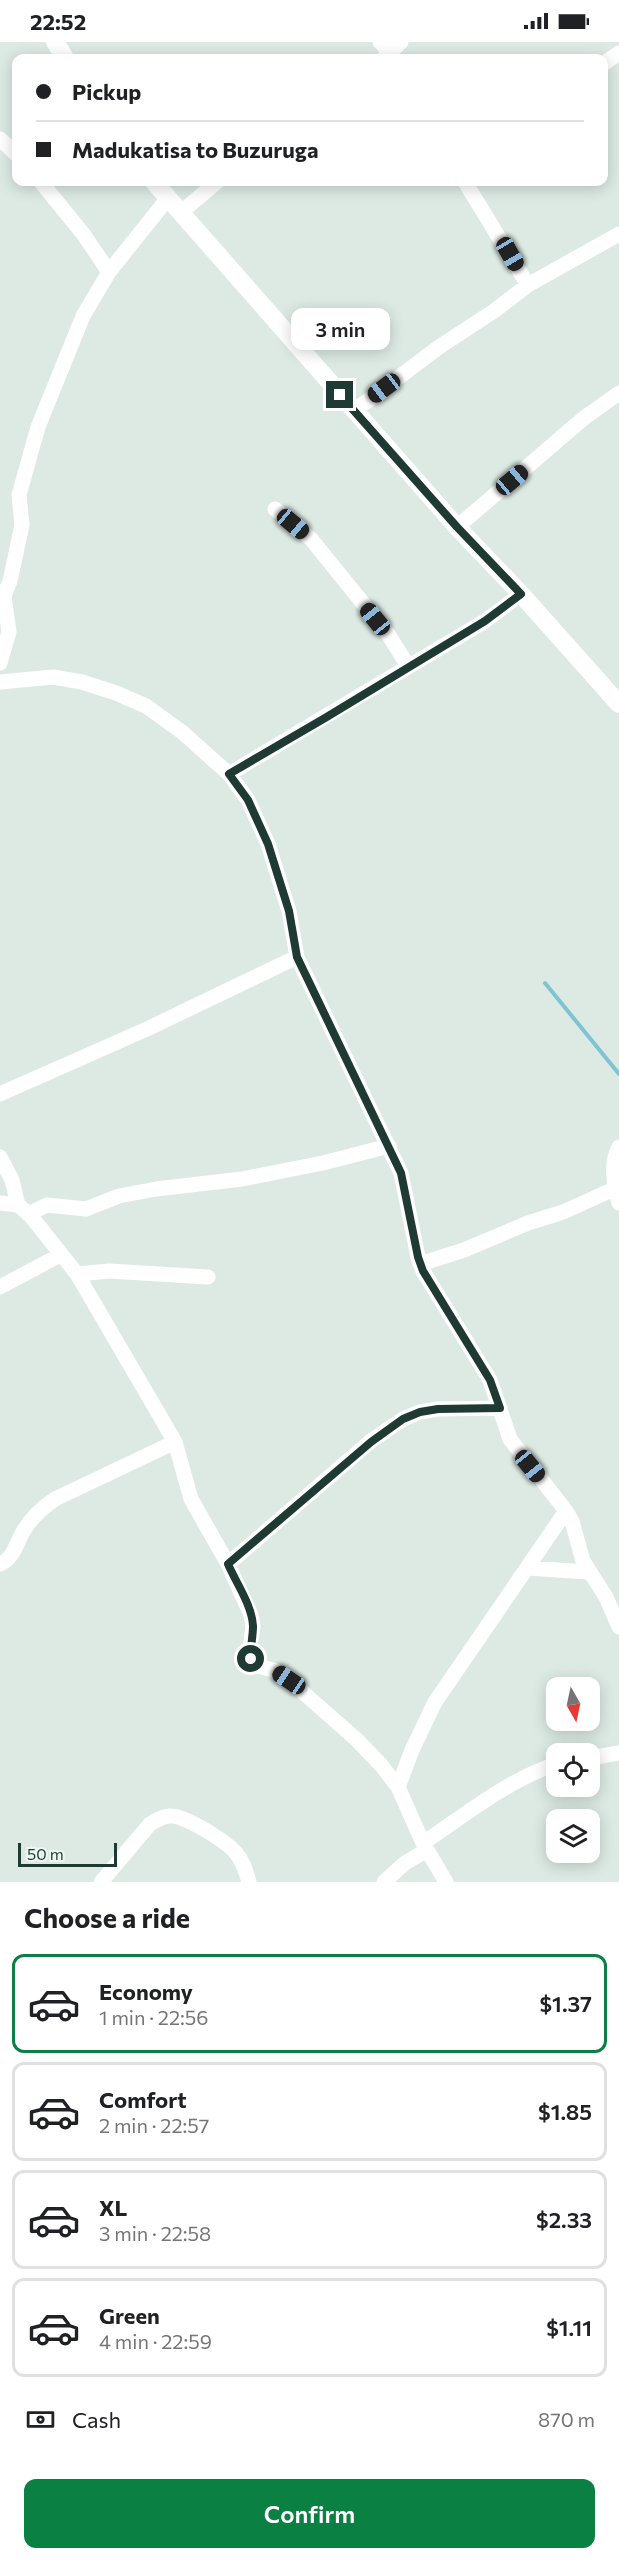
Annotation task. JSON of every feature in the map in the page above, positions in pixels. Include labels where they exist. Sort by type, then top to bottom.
[{"type":"main road","points":[[158,186],[251,289],[354,411],[457,527],[521,594],[619,704]]},
{"type":"street","points":[[385,51],[401,42]]},
{"type":"street","points":[[0,139],[12,150]]},
{"type":"street","points":[[44,186],[84,235],[109,272]]},
{"type":"street","points":[[180,213],[212,186]]},
{"type":"street","points":[[467,186],[528,285]]},
{"type":"street","points":[[0,663],[9,632],[2,597],[10,581],[22,525],[19,495],[28,456],[82,316],[109,272],[168,198]]},
{"type":"street","points":[[354,411],[439,347],[494,311],[528,285],[619,234]]},
{"type":"street","points":[[457,527],[584,418],[619,393]]},
{"type":"street","points":[[275,509],[311,539],[388,634],[408,666]]},
{"type":"street","points":[[229,774],[485,621],[521,594]]},
{"type":"street","points":[[0,682],[53,677],[82,682],[146,706],[182,732],[229,774],[248,800],[268,844],[289,911],[297,957],[401,1173],[420,1264],[490,1380],[505,1428],[517,1450],[572,1521],[587,1572],[606,1597],[619,1627]]},
{"type":"street","points":[[0,1094],[147,1029],[297,957]]},
{"type":"street","points":[[0,1203],[23,1209],[47,1205],[86,1209],[119,1196],[156,1189],[242,1179],[322,1163],[389,1146]]},
{"type":"street","points":[[420,1264],[464,1250],[528,1222],[617,1196],[614,1159],[619,1146]]},
{"type":"street","points":[[0,1157],[23,1209],[77,1274],[175,1442],[191,1499],[228,1564],[251,1615],[253,1626],[250,1648],[255,1665],[276,1671],[289,1680],[357,1740],[381,1765],[398,1787],[425,1847],[446,1882]]},
{"type":"street","points":[[0,1287],[60,1255]]},
{"type":"street","points":[[77,1274],[109,1271],[207,1277]]},
{"type":"street","points":[[228,1564],[371,1442],[403,1419],[420,1412],[438,1409],[500,1408]]},
{"type":"street","points":[[0,1564],[6,1562],[23,1530],[38,1511],[79,1486],[175,1442]]},
{"type":"street","points":[[398,1787],[412,1750],[435,1702],[566,1511]]},
{"type":"street","points":[[528,1568],[587,1572]]},
{"type":"street","points":[[600,1756],[619,1753]]},
{"type":"street","points":[[384,1882],[425,1847],[520,1781],[546,1769]]},
{"type":"street","points":[[101,1882],[150,1824],[171,1815],[188,1821],[234,1851],[243,1863],[249,1882]]},
{"type":"waterway","points":[[545,983],[619,1074]]},
{"type":"route","points":[[251,1659],[253,1626],[251,1615],[228,1564],[387,1428],[420,1412],[438,1409],[500,1408],[490,1380],[423,1271],[418,1257],[401,1173],[297,957],[289,911],[268,844],[248,800],[229,774],[485,621],[521,594],[457,527],[340,395]]}]
